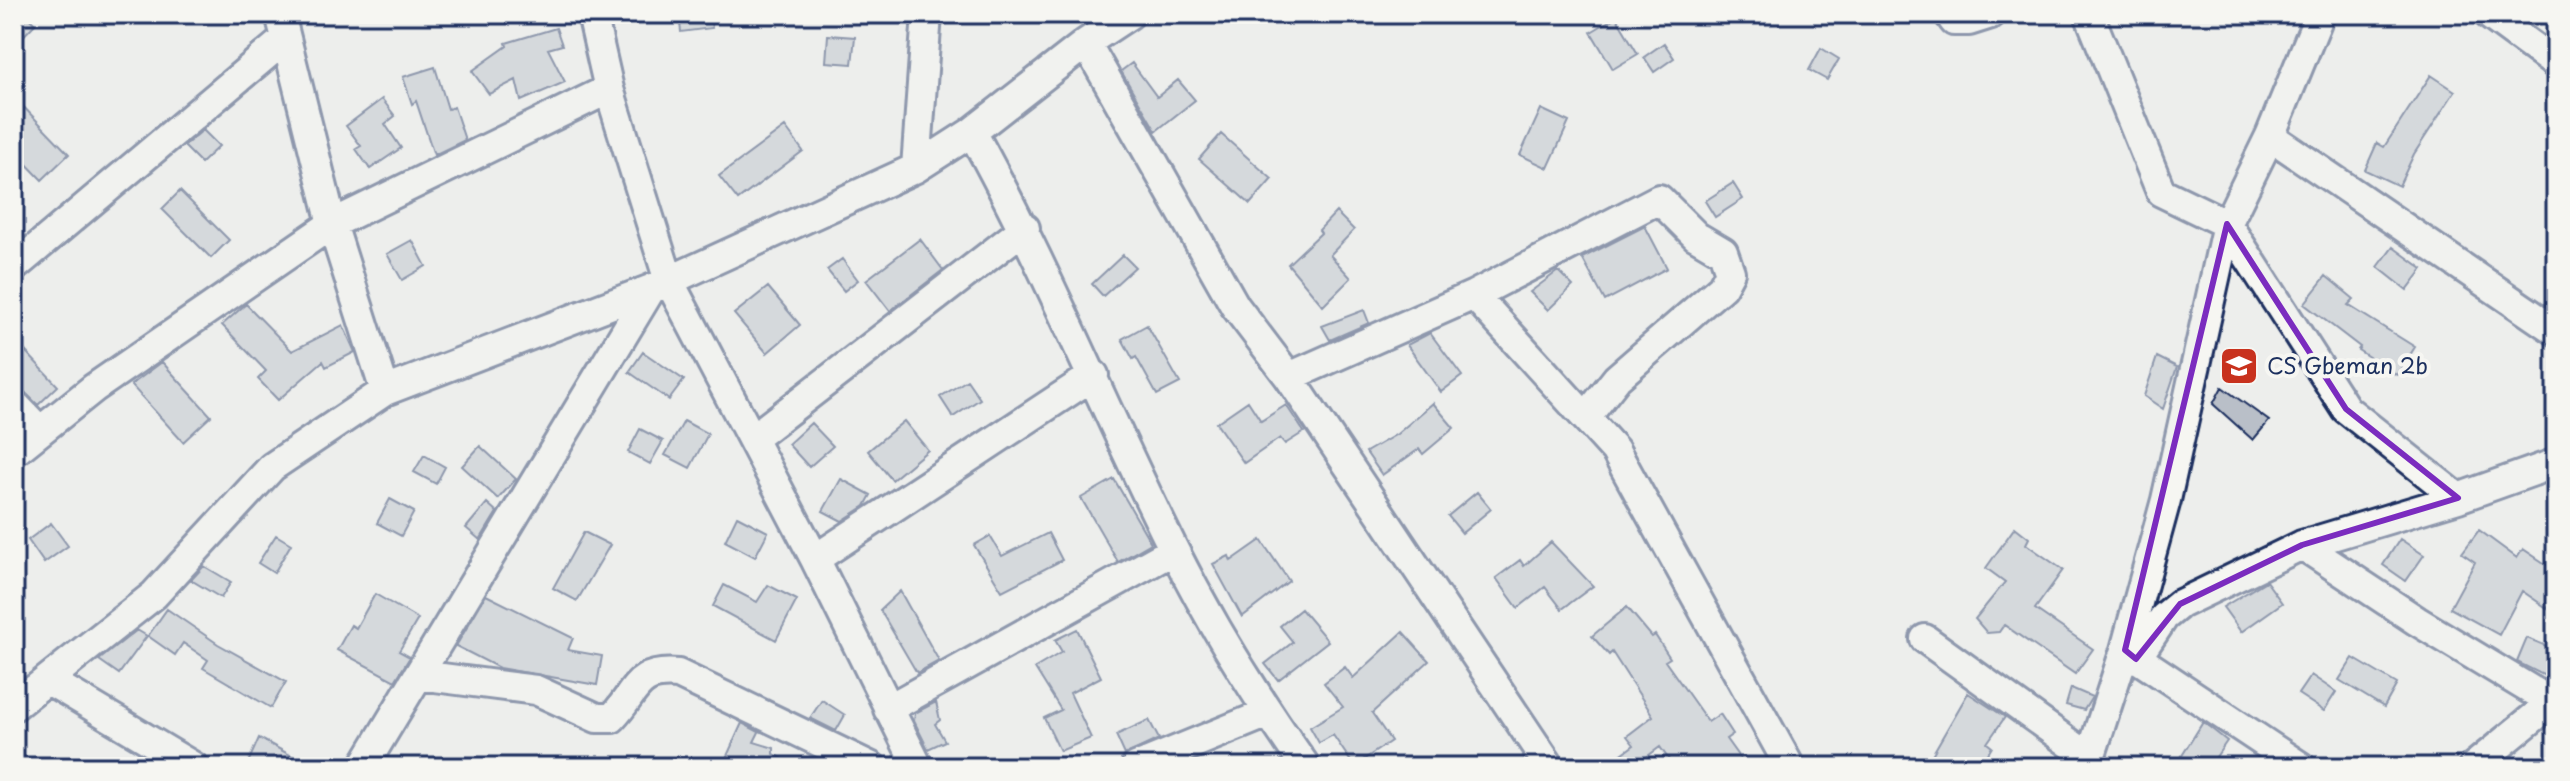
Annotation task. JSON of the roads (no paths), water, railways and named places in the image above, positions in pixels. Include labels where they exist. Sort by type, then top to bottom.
[{"type":"street","points":[[592,14],[660,285],[752,439],[918,767]]},
{"type":"street","points":[[916,168],[927,14]]},
{"type":"street","points":[[14,706],[50,681],[154,595],[272,467],[385,391],[660,285],[916,168],[972,132],[1086,43],[1130,14]]},
{"type":"street","points":[[1949,14],[1954,21],[1969,21],[1991,14]]},
{"type":"street","points":[[2089,14],[2161,192],[2227,224],[2346,409],[2458,498]]},
{"type":"street","points":[[1925,639],[2088,762],[2131,655],[2227,224],[2270,136],[2320,14]]},
{"type":"street","points":[[2488,14],[2556,64]]},
{"type":"street","points":[[14,267],[282,26],[332,224],[385,391]]},
{"type":"street","points":[[1086,43],[1235,306],[1289,377],[1550,767]]},
{"type":"street","points":[[14,452],[94,388],[332,224],[609,89]]},
{"type":"street","points":[[972,132],[1025,228],[1174,550],[1268,713],[1306,767]]},
{"type":"street","points":[[2270,136],[2556,331]]},
{"type":"street","points":[[1289,377],[1474,295],[1659,199],[1696,236],[1723,252],[1730,272],[1722,287],[1617,378],[1587,416]]},
{"type":"street","points":[[752,439],[1025,228]]},
{"type":"street","points":[[363,767],[660,285]]},
{"type":"street","points":[[1474,295],[1615,450],[1790,767]]},
{"type":"street","points":[[815,559],[1094,375]]},
{"type":"street","points":[[14,404],[40,431]]},
{"type":"street","points":[[2131,655],[2164,617],[2180,604],[2302,545],[2458,498],[2556,463]]},
{"type":"street","points":[[2302,545],[2417,621],[2553,701],[2473,767]]},
{"type":"street","points":[[888,709],[1174,550]]},
{"type":"street","points":[[2131,655],[2301,767]]},
{"type":"street","points":[[419,675],[536,690],[597,718],[612,718],[645,677],[660,672],[678,674],[872,767]]},
{"type":"street","points":[[50,681],[194,767]]},
{"type":"street","points":[[1136,767],[1268,713]]},
{"type":"place","name":"CS Gbeman 2b","points":[[2239,366]]}]
